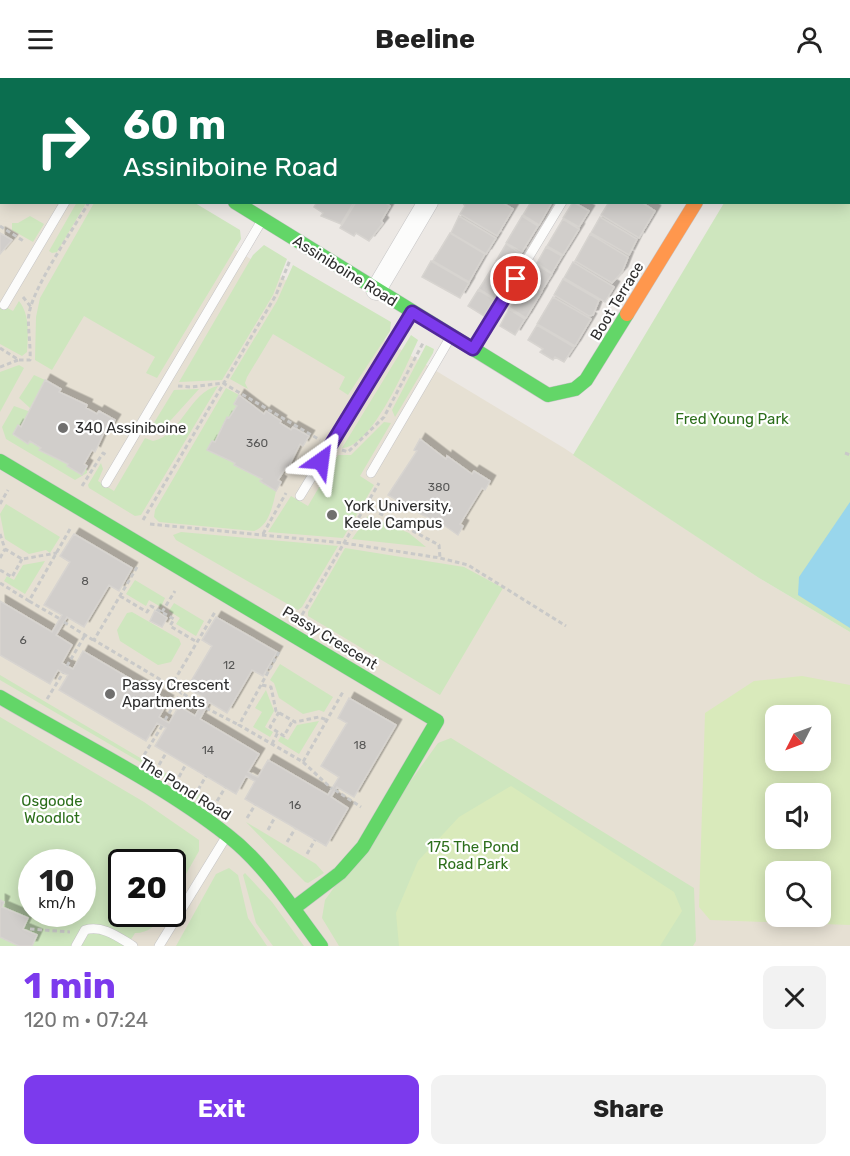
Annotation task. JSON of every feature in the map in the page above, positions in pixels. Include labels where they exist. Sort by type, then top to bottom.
[{"type":"street","name":"Assiniboine Road","points":[[238,204],[548,395]]},
{"type":"street","points":[[376,290],[427,204]]},
{"type":"street","name":"Boot Terrace","points":[[548,395],[576,389],[592,373],[695,204]]},
{"type":"street","name":"Passy Crescent","points":[[0,461],[437,721],[363,847],[340,873],[294,908]]},
{"type":"street","name":"The Pond Road","points":[[0,697],[167,795],[228,836],[257,863],[294,908],[321,946]]},
{"type":"lane","points":[[4,304],[64,204]]},
{"type":"lane","points":[[473,349],[561,204]]},
{"type":"lane","points":[[106,483],[263,220]]},
{"type":"lane","points":[[300,496],[412,312]]},
{"type":"lane","points":[[371,473],[451,336]]},
{"type":"lane","points":[[159,946],[228,836]]},
{"type":"lane","points":[[76,946],[83,933],[95,927],[133,946]]},
{"type":"path","points":[[0,367],[19,360],[30,360],[32,341],[28,315],[37,293],[88,204]]},
{"type":"path","points":[[291,258],[276,296],[141,523],[344,543],[440,558],[468,565],[566,626]]},
{"type":"path","points":[[167,382],[181,387],[223,383],[330,446],[348,452],[384,417],[424,341]]},
{"type":"path","points":[[0,348],[19,360]]},
{"type":"path","points":[[845,453],[850,455]]},
{"type":"path","points":[[301,616],[379,483],[371,473]]},
{"type":"path","points":[[0,504],[9,489]]},
{"type":"path","points":[[366,506],[439,545],[440,558]]},
{"type":"path","points":[[29,600],[74,522]]},
{"type":"path","points":[[0,534],[5,549],[22,559],[57,553]]},
{"type":"path","points":[[0,558],[5,549]]},
{"type":"path","points":[[0,571],[12,577],[22,559]]},
{"type":"path","points":[[94,640],[140,561]]},
{"type":"path","points":[[0,583],[60,619]]},
{"type":"path","points":[[162,612],[176,589]]},
{"type":"path","points":[[120,596],[147,612],[151,606],[174,619],[170,626],[197,642]]},
{"type":"path","points":[[171,686],[217,608]]},
{"type":"path","points":[[64,622],[201,705]]},
{"type":"path","points":[[67,666],[85,635]]},
{"type":"path","points":[[239,725],[283,645]]},
{"type":"path","points":[[47,699],[63,672]]},
{"type":"path","points":[[303,762],[348,684]]},
{"type":"path","points":[[261,685],[271,687],[279,712],[293,720],[319,717],[327,720]]},
{"type":"path","points":[[165,720],[181,693]]},
{"type":"path","points":[[206,708],[303,762],[334,789],[361,807]]},
{"type":"path","points":[[279,712],[270,727],[284,736],[293,720]]},
{"type":"path","points":[[144,756],[162,726]]},
{"type":"path","points":[[272,744],[278,732]]},
{"type":"path","points":[[159,765],[166,753]]},
{"type":"path","points":[[179,777],[186,764]]},
{"type":"path","points":[[198,789],[206,776]]},
{"type":"path","points":[[216,803],[225,788]]},
{"type":"path","points":[[247,818],[255,805]]},
{"type":"path","points":[[268,830],[275,817]]},
{"type":"path","points":[[287,842],[295,829]]},
{"type":"path","points":[[307,854],[315,840]]},
{"type":"path","points":[[30,929],[83,933]]},
{"type":"shaded area","name":"York University, Keele Campus","points":[[0,204],[160,204],[564,448],[759,578],[850,632],[850,946],[0,946]]},
{"type":"green space","points":[[76,204],[85,204],[57,252],[49,251]]},
{"type":"green space","points":[[93,204],[197,204],[240,230],[241,239],[157,378],[146,373],[155,357],[84,316],[52,370],[35,360],[36,317],[40,298]]},
{"type":"green space","name":"Fred Young Park","points":[[723,204],[850,204],[850,632],[759,578],[573,455]]},
{"type":"green space","points":[[30,216],[44,224],[33,242],[12,230],[12,223],[18,223]]},
{"type":"green space","points":[[264,245],[287,259],[273,295],[222,380],[179,382],[253,255]]},
{"type":"green space","points":[[293,265],[391,322],[390,331],[348,395],[339,389],[345,377],[273,334],[247,377],[245,383],[248,389],[230,379],[277,301]]},
{"type":"green space","points":[[19,301],[23,306],[28,325],[27,352],[22,356],[0,344],[0,304],[13,311]]},
{"type":"green space","points":[[411,335],[418,340],[387,403],[365,434],[353,444],[342,448]]},
{"type":"green space","points":[[426,345],[434,349],[433,353],[395,417],[392,410]]},
{"type":"green space","points":[[19,365],[24,368],[0,412],[0,372]]},
{"type":"green space","points":[[34,375],[45,380],[30,408],[19,398]]},
{"type":"green space","points":[[218,386],[141,515],[135,516],[89,488],[88,485],[101,463],[103,469],[98,481],[114,491],[145,438],[153,441],[163,437],[179,423],[200,396]]},
{"type":"green space","points":[[226,388],[239,395],[234,404],[237,406],[229,418],[227,417],[215,442],[212,441],[207,450],[262,479],[261,482],[276,491],[267,520],[254,531],[159,522],[154,517],[155,510]]},
{"type":"green space","points":[[199,389],[161,431],[149,431],[174,390]]},
{"type":"green space","points":[[14,406],[28,411],[28,415],[13,435],[28,444],[30,441],[41,448],[40,451],[68,464],[67,466],[81,475],[87,466],[87,473],[75,480],[6,439],[2,427]]},
{"type":"green space","points":[[384,422],[391,423],[360,476],[374,485],[343,538],[268,532],[291,496],[308,506],[338,455],[351,455]]},
{"type":"green space","points":[[6,504],[60,537],[50,553],[46,550],[29,554],[5,539],[0,514]]},
{"type":"green space","points":[[368,516],[409,533],[426,547],[352,539]]},
{"type":"green space","points":[[181,532],[338,546],[302,607],[298,610],[176,540],[173,535]]},
{"type":"green space","points":[[345,548],[464,567],[503,588],[440,695],[308,616],[308,612]]},
{"type":"green space","points":[[45,561],[25,594],[4,581],[7,576],[14,580],[23,565]]},
{"type":"green space","points":[[135,580],[165,598],[161,607],[149,600],[146,606],[126,594]]},
{"type":"green space","points":[[174,603],[204,621],[196,636],[176,624],[180,618],[169,611]]},
{"type":"green space","points":[[132,612],[179,639],[181,644],[171,662],[158,665],[120,641],[117,630],[127,613]]},
{"type":"green space","points":[[280,664],[333,697],[324,712],[319,710],[303,714],[279,698],[274,683],[270,680]]},
{"type":"green space","points":[[0,675],[186,785],[228,814],[225,818],[147,766],[0,680]]},
{"type":"green space","points":[[802,676],[850,685],[850,925],[831,924],[831,861],[765,861],[765,922],[710,920],[699,907],[705,713],[754,681]]},
{"type":"green space","points":[[266,690],[274,711],[265,727],[273,732],[270,737],[253,727],[262,712],[255,708]]},
{"type":"green space","name":"Osgoode Woodlot","points":[[0,717],[144,802],[199,840],[199,851],[186,874],[186,849],[108,849],[108,927],[153,927],[144,932],[135,933],[127,946],[0,946]]},
{"type":"green space","points":[[319,721],[299,754],[278,741],[281,736],[288,740],[297,725]]},
{"type":"green space","name":"175 The Pond Road Park","points":[[451,738],[694,888],[696,941],[693,946],[339,946],[322,918],[325,900],[438,743]]},
{"type":"green space","name":"175 The Pond Road Park","points":[[511,786],[674,892],[682,911],[660,946],[399,946],[396,913],[418,861],[459,817]]},
{"type":"green space","points":[[246,822],[316,864],[324,873],[308,883],[305,882]]},
{"type":"green space","points":[[229,868],[238,875],[248,918],[267,946],[176,946],[216,874]]},
{"type":"green space","points":[[245,873],[272,902],[304,946],[273,946],[256,923],[243,875]]},
{"type":"water","points":[[850,502],[850,628],[798,595],[799,577]]},
{"type":"building","points":[[316,204],[353,204],[341,224],[321,216],[323,213],[314,207]]},
{"type":"building","points":[[355,204],[387,204],[390,206],[381,221],[383,223],[369,241],[356,233],[354,236],[340,228]]},
{"type":"building","points":[[464,204],[504,204],[513,209],[497,236],[460,214],[465,206]]},
{"type":"building","points":[[530,204],[551,204],[539,225],[523,215]]},
{"type":"building","points":[[572,204],[577,204],[589,211],[579,227],[563,218]]},
{"type":"building","points":[[608,204],[644,204],[655,211],[639,238],[601,215]]},
{"type":"building","points":[[459,216],[496,238],[486,254],[451,233]]},
{"type":"building","points":[[522,216],[538,226],[522,252],[506,243]]},
{"type":"building","points":[[600,217],[637,239],[629,255],[591,233]]},
{"type":"building","points":[[563,219],[579,229],[563,255],[547,246]]},
{"type":"building","points":[[0,233],[12,240],[0,254]]},
{"type":"building","points":[[450,233],[485,254],[469,282],[433,261]]},
{"type":"building","points":[[590,234],[628,257],[622,272],[612,283],[575,261]]},
{"type":"building","points":[[506,244],[521,254],[511,270],[496,261]]},
{"type":"building","points":[[546,247],[562,256],[552,273],[537,263]]},
{"type":"building","points":[[431,261],[469,283],[460,298],[422,277]]},
{"type":"building","points":[[573,262],[614,287],[605,302],[564,278]]},
{"type":"building","points":[[495,263],[511,272],[495,299],[479,289]]},
{"type":"building","points":[[536,264],[552,274],[542,290],[526,281]]},
{"type":"building","points":[[563,279],[599,300],[593,315],[589,316],[554,295]]},
{"type":"building","points":[[526,282],[542,291],[526,318],[510,308]]},
{"type":"building","points":[[478,290],[494,299],[484,316],[468,306]]},
{"type":"building","points":[[553,297],[591,319],[575,346],[537,324]]},
{"type":"building","points":[[509,309],[525,319],[515,335],[500,326]]},
{"type":"building","points":[[537,325],[574,347],[564,362],[555,357],[553,360],[540,352],[543,349],[528,340]]},
{"type":"building","name":"340 Assiniboine","points":[[45,380],[61,389],[59,392],[87,405],[86,408],[97,414],[99,411],[115,420],[109,430],[106,428],[95,452],[92,450],[84,464],[87,466],[82,475],[67,466],[68,464],[39,450],[41,448],[30,441],[28,444],[13,434],[18,425],[21,427]]},
{"type":"building","points":[[239,395],[264,414],[266,411],[281,421],[280,423],[291,430],[293,427],[309,436],[303,446],[300,444],[288,468],[286,467],[278,480],[281,482],[276,491],[260,481],[262,479],[207,450],[212,441],[215,442],[227,417],[229,418],[237,406],[234,404]]},
{"type":"building","points":[[420,439],[446,459],[447,456],[472,474],[474,471],[490,481],[485,490],[482,488],[460,524],[463,526],[458,535],[432,517],[431,519],[419,513],[420,510],[406,502],[404,504],[388,495],[417,451],[414,450]]},
{"type":"building","name":"Passy Crescent Apartments","points":[[74,534],[132,568],[119,591],[109,585],[84,627],[67,617],[56,635],[72,645],[62,663],[67,666],[73,669],[83,651],[168,701],[159,717],[169,723],[179,706],[195,716],[205,698],[187,688],[212,646],[202,640],[216,617],[277,652],[263,676],[252,670],[227,713],[209,702],[200,719],[259,754],[248,772],[253,775],[258,777],[268,760],[328,795],[339,777],[321,766],[347,723],[338,718],[349,698],[396,725],[354,797],[337,787],[331,797],[348,808],[326,846],[245,799],[255,781],[246,776],[236,794],[155,746],[166,728],[157,723],[146,741],[59,690],[68,675],[58,670],[50,684],[0,655],[0,601],[52,632],[62,615],[44,605],[70,562],[60,556]]},
{"type":"building","points":[[155,610],[167,618],[162,627],[150,621]]},
{"type":"building","points":[[0,900],[4,902],[2,907],[18,914],[18,927],[24,927],[23,929],[37,935],[32,946],[19,946],[0,937]]},
{"type":"traffic: fast","points":[[238,204],[548,395],[575,389],[586,380],[627,314]]},
{"type":"traffic: fast","points":[[0,461],[437,721],[363,847],[340,873],[294,908]]},
{"type":"traffic: fast","points":[[0,697],[145,780],[227,835],[266,873],[321,946]]},
{"type":"traffic: slow","points":[[627,314],[695,204]]},
{"type":"place","name":"340 Assiniboine","points":[[63,428]]},
{"type":"place","name":"York University, Keele Campus","points":[[332,515]]},
{"type":"place","name":"Passy Crescent Apartments","points":[[110,694]]},
{"type":"route","points":[[321,461],[412,312],[473,349],[516,279]]}]
